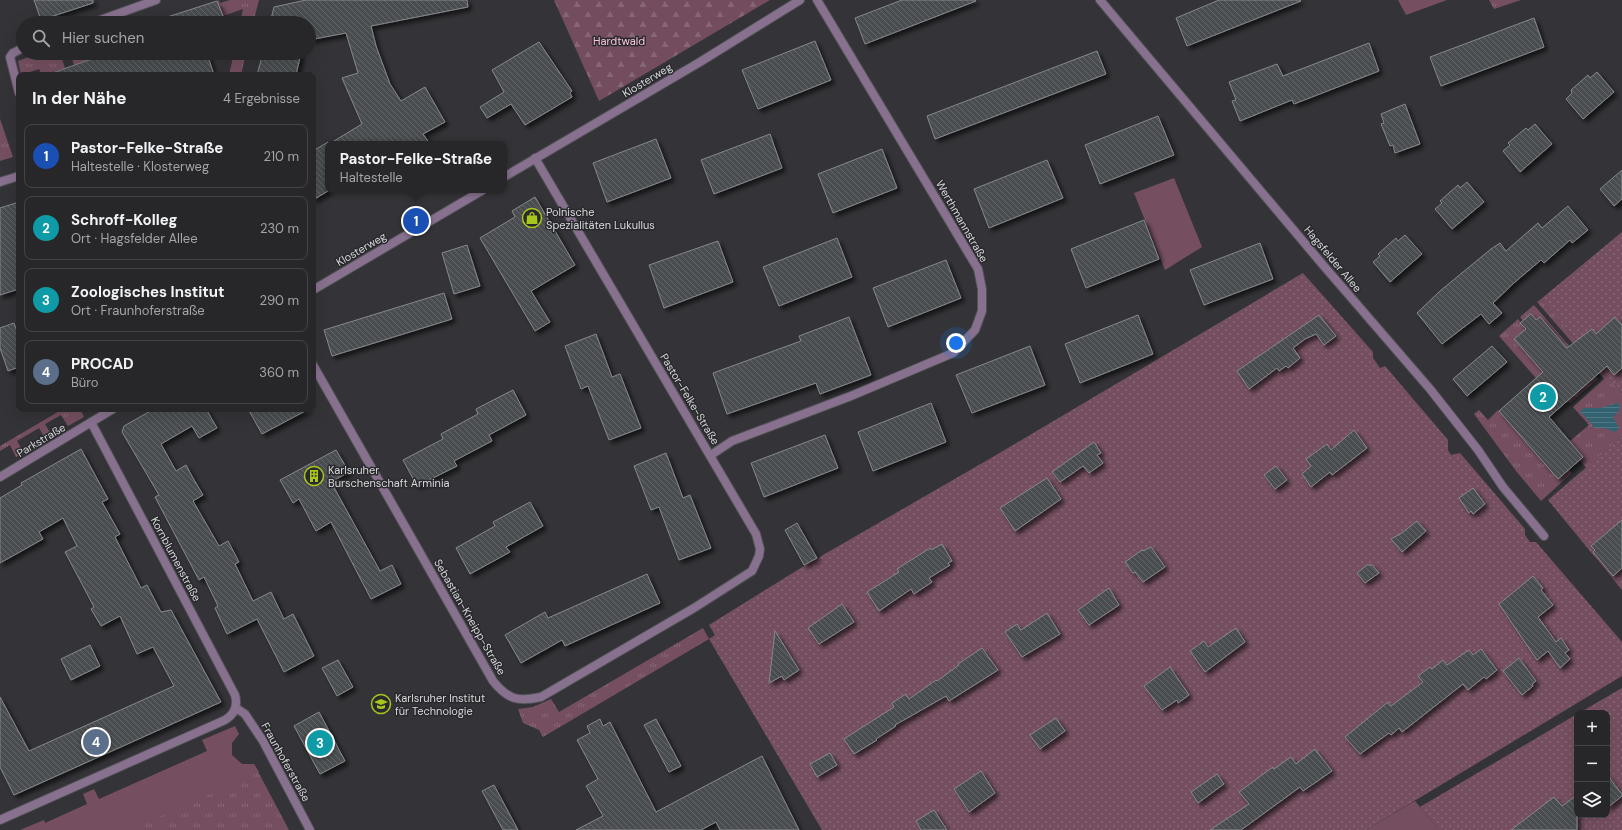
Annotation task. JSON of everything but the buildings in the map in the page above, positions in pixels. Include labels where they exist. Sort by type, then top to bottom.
[{"type":"street","points":[[111,16],[156,0]]},
{"type":"street","name":"Klosterweg","points":[[507,175],[700,62],[800,0]]},
{"type":"street","name":"Werthmannstraße","points":[[711,455],[732,441],[850,396],[953,353],[975,330],[982,311],[982,290],[978,269],[817,0]]},
{"type":"street","name":"Hagsfelder Allee","points":[[1100,0],[1323,265],[1430,389],[1478,450],[1503,487],[1544,536]]},
{"type":"street","points":[[16,52],[13,53],[10,60],[16,82]]},
{"type":"street","name":"Pastor-Felke-Straße","points":[[535,158],[741,505],[758,541],[759,556],[752,572]]},
{"type":"street","points":[[0,182],[16,177]]},
{"type":"street","name":"Klosterweg","points":[[316,288],[477,193]]},
{"type":"street","name":"Sebastian-Kneipp-Straße","points":[[316,370],[493,681],[509,696],[519,700],[541,697],[694,608],[752,572]]},
{"type":"street","name":"Parkstraße","points":[[0,477],[108,412]]},
{"type":"street","name":"Kornblumenstraße","points":[[91,422],[235,695],[236,708]]},
{"type":"street","points":[[0,820],[225,720],[234,713],[236,708]]},
{"type":"street","name":"Fraunhoferstraße","points":[[236,708],[245,714],[260,736],[310,830]]},
{"type":"green space","points":[[219,0],[220,3],[230,0],[259,0],[255,16],[242,16],[243,9],[223,16],[216,2]]},
{"type":"green space","name":"Hardtwald","points":[[554,0],[770,0],[599,101]]},
{"type":"green space","points":[[1398,0],[1447,0],[1406,15]]},
{"type":"green space","points":[[1489,0],[1521,0],[1494,9]]},
{"type":"green space","points":[[62,60],[65,68],[52,72],[40,72],[39,69],[30,72],[20,72],[18,61]]},
{"type":"green space","points":[[72,60],[88,60],[74,65]]},
{"type":"green space","points":[[232,60],[244,60],[242,72],[230,72]]},
{"type":"green space","points":[[0,119],[13,157],[0,161]]},
{"type":"green space","points":[[1174,178],[1202,247],[1165,270],[1134,193]]},
{"type":"green space","points":[[1622,232],[1622,393],[1541,299]]},
{"type":"green space","points":[[1303,273],[1373,352],[1373,358],[1380,368],[1385,366],[1448,440],[1448,450],[1451,455],[1460,453],[1525,529],[1525,535],[1530,542],[1536,542],[1622,642],[1622,676],[1366,830],[822,830],[709,639],[715,635],[709,625],[804,566],[991,458]]},
{"type":"green space","points":[[1541,299],[1622,393],[1622,437],[1586,468],[1580,460],[1583,457],[1570,441],[1589,425],[1573,407],[1604,379],[1537,302]]},
{"type":"green space","points":[[1534,305],[1598,379],[1570,403],[1568,401],[1593,378],[1540,317],[1536,320],[1530,314],[1523,321],[1520,317]]},
{"type":"green space","points":[[1518,319],[1526,329],[1515,339],[1549,379],[1542,385],[1499,336]]},
{"type":"green space","points":[[1479,410],[1488,420],[1498,410],[1558,479],[1569,470],[1572,473],[1541,501],[1516,471],[1474,414]]},
{"type":"green space","points":[[58,412],[82,412],[84,417],[68,426],[61,415],[45,424],[52,436],[46,440],[39,428],[17,441],[24,453],[16,457],[10,445],[0,451],[0,446]]},
{"type":"green space","points":[[1622,437],[1622,590],[1548,500]]},
{"type":"green space","points":[[703,628],[709,639],[543,737],[539,730],[523,723],[518,709],[533,707],[551,699],[559,712]]},
{"type":"green space","points":[[1622,688],[1622,830],[1439,830],[1420,807],[1574,716],[1574,818],[1610,818],[1610,710],[1584,710]]},
{"type":"green space","points":[[235,726],[239,734],[232,743],[232,755],[242,764],[254,764],[259,772],[130,830],[20,830],[44,820],[45,823],[87,804],[83,794],[94,789],[99,799],[207,751],[202,740]]},
{"type":"green space","points":[[234,758],[242,764],[254,764],[289,830],[75,830]]},
{"type":"green space","points":[[1415,801],[1439,830],[1366,830]]},
{"type":"water","points":[[1617,403],[1620,405],[1619,411],[1613,417],[1619,428],[1615,432],[1604,428],[1595,428],[1580,411],[1584,408],[1601,408]]},
{"type":"place","name":"Polnische Spezialitäten Lukullus","points":[[532,218]]},
{"type":"place","name":"Pastor-Felke-Straße","points":[[416,221]]},
{"type":"place","name":"Schroff-Kolleg","points":[[1543,397]]},
{"type":"place","name":"Karlsruher Burschenschaft Arminia","points":[[314,476]]},
{"type":"place","name":"Karlsruher Institut für Technologie","points":[[381,704]]},
{"type":"place","name":"PROCAD","points":[[96,742]]},
{"type":"place","name":"Zoologisches Institut","points":[[320,743]]}]
